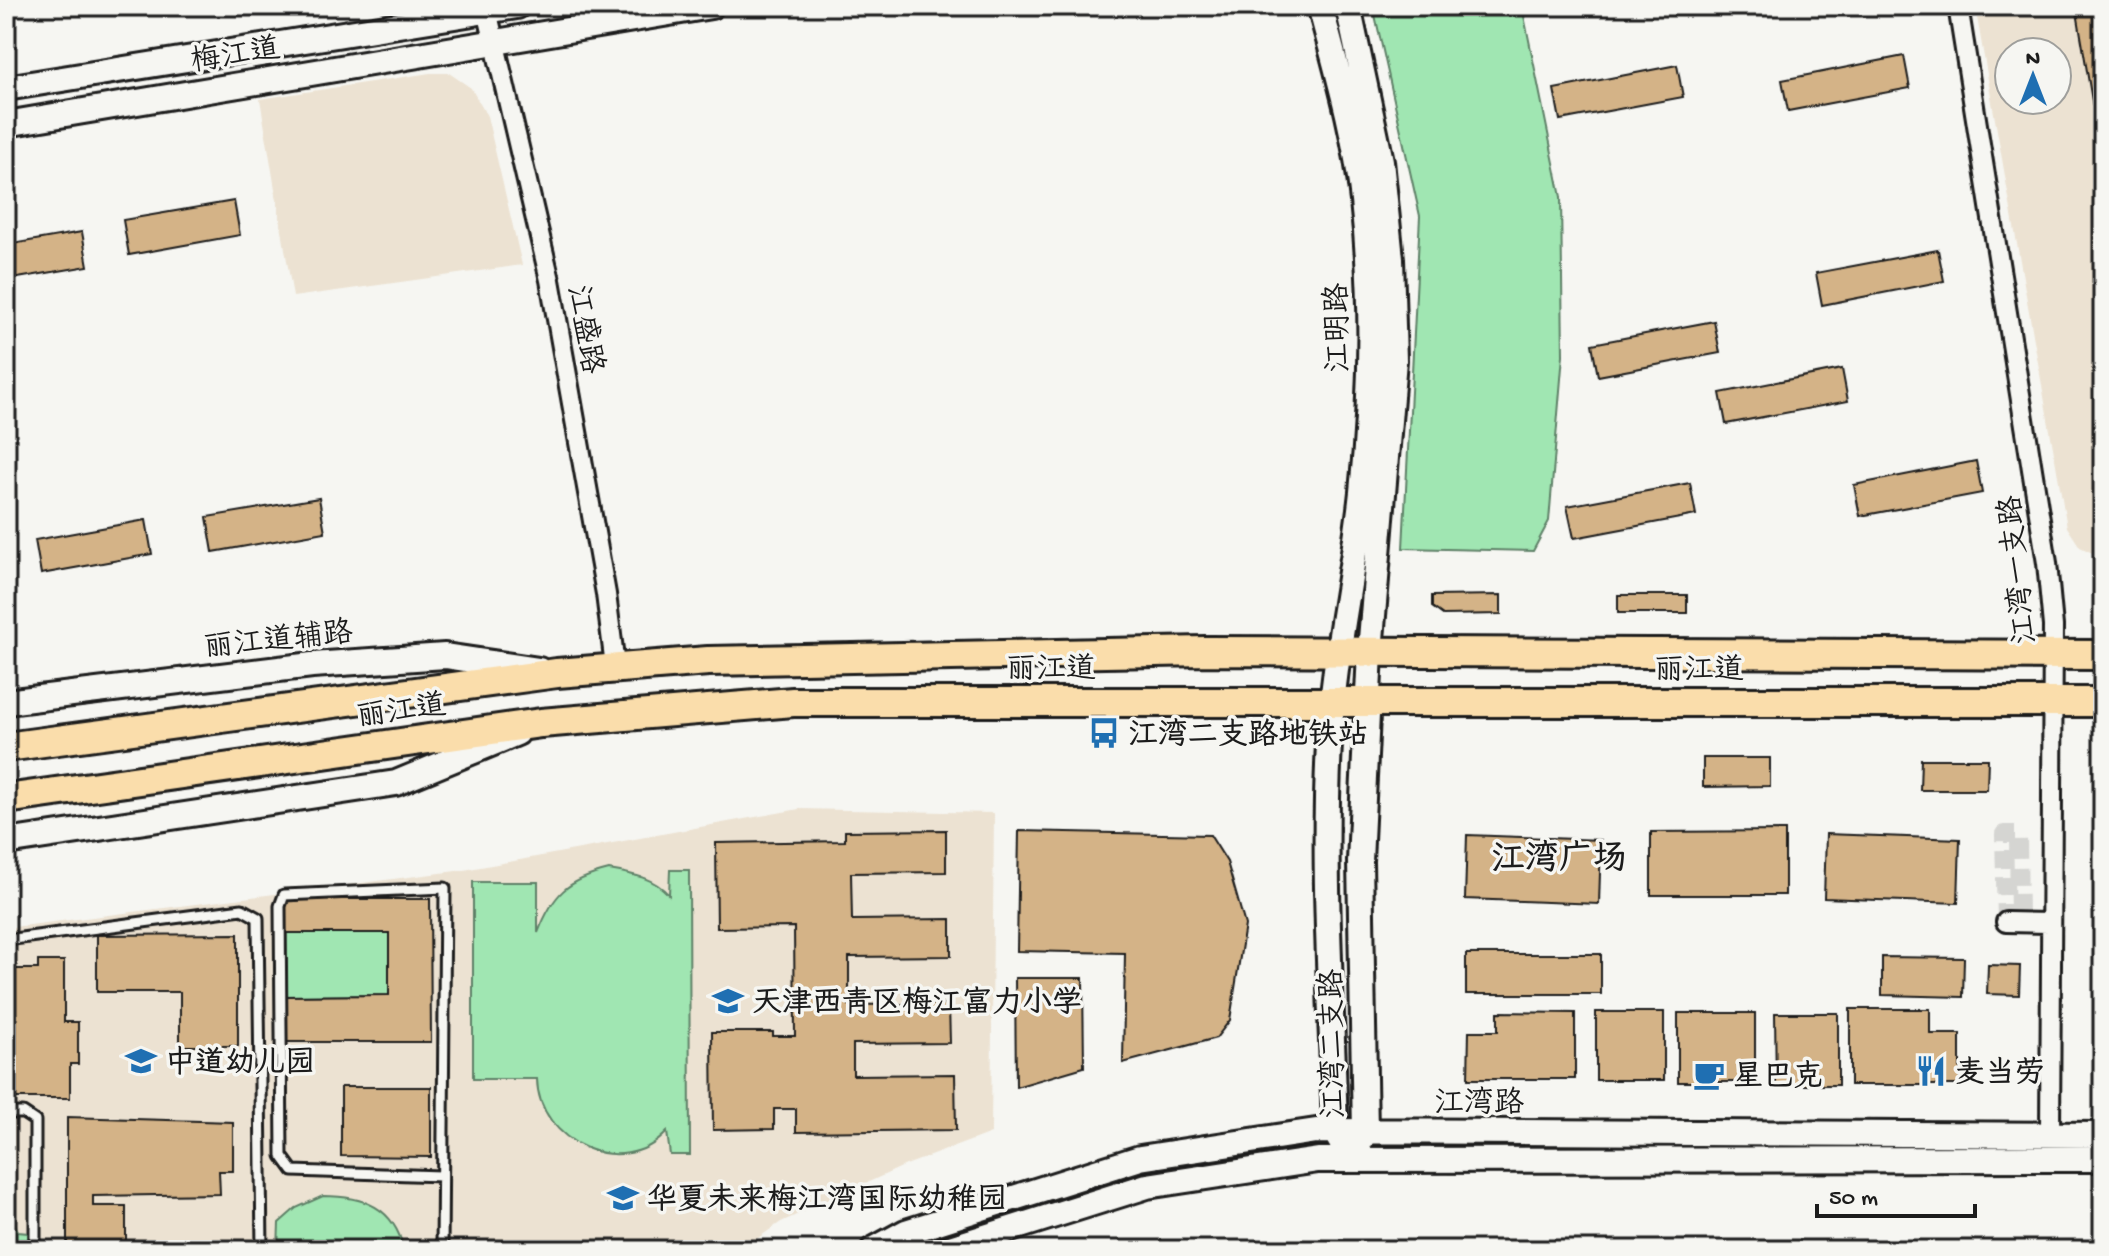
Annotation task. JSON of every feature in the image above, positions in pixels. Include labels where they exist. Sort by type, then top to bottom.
[{"type":"main road","name":"丽江道","points":[[6,747],[615,666],[792,658],[1336,651],[2103,655]]},
{"type":"main road","name":"丽江道","points":[[6,799],[541,723],[793,702],[2103,702]]},
{"type":"street","name":"梅江道","points":[[6,88],[487,8],[517,6]]},
{"type":"street","name":"梅江道","points":[[6,124],[711,6]]},
{"type":"street","name":"江明路","points":[[1320,6],[1343,92],[1363,199],[1369,291],[1369,401],[1362,490],[1336,651]]},
{"type":"street","name":"江明路","points":[[1348,6],[1381,161],[1391,259],[1394,360],[1370,652]]},
{"type":"street","name":"江湾一支路","points":[[1958,6],[2047,563],[2054,702],[2049,923],[2050,1135]]},
{"type":"street","name":"江盛路","points":[[487,8],[550,280],[606,594],[615,666]]},
{"type":"street","name":"江湾二支路","points":[[1336,651],[1329,859],[1335,1132],[1350,1160]]},
{"type":"street","name":"江湾二支路","points":[[1350,1160],[1365,1132],[1360,861],[1370,652]]},
{"type":"street","name":"丽江道辅路","points":[[6,702],[312,665],[445,656],[557,673]]},
{"type":"street","points":[[6,842],[396,783],[541,723]]},
{"type":"street","points":[[2006,922],[2049,923]]},
{"type":"street","name":"江湾路","points":[[873,1250],[906,1232],[1140,1158],[1316,1131],[2103,1135]]},
{"type":"street","name":"江湾路","points":[[944,1250],[1147,1186],[1318,1160],[2103,1159]]},
{"type":"lane","points":[[441,1176],[293,1171],[282,1156],[280,906],[284,895],[445,888],[442,1250]]},
{"type":"lane","points":[[6,940],[242,909],[258,918],[262,1250]]},
{"type":"lane","points":[[6,1113],[23,1113],[35,1121],[35,1250]]},
{"type":"shaded area","points":[[1975,6],[2103,6],[2103,558],[2080,547],[2067,527],[1994,116],[2073,116],[2073,36],[1993,36],[1993,108]]},
{"type":"shaded area","points":[[430,73],[449,73],[471,88],[487,116],[522,265],[293,297],[260,99]]},
{"type":"shaded area","points":[[799,809],[994,813],[991,1133],[906,1165],[781,1222],[741,1250],[6,1250],[6,928],[464,870]]},
{"type":"green space","points":[[1373,6],[1522,6],[1561,197],[1563,355],[1549,521],[1533,551],[1403,548],[1420,216]]},
{"type":"green space","points":[[609,870],[649,880],[669,895],[670,870],[689,870],[690,1155],[670,1155],[667,1132],[649,1146],[628,1153],[606,1153],[586,1148],[551,1121],[541,1101],[537,1079],[473,1079],[473,882],[538,882],[538,933],[550,908],[563,891],[582,879]]},
{"type":"green space","points":[[285,933],[389,933],[389,995],[285,996]]},
{"type":"green space","points":[[323,1196],[352,1198],[375,1207],[393,1223],[404,1250],[278,1250],[279,1223],[296,1208]]},
{"type":"green space","points":[[6,1202],[18,1232],[28,1233],[28,1250],[6,1250]]},
{"type":"building","points":[[2076,6],[2103,6],[2103,166]]},
{"type":"building","points":[[1904,56],[1910,88],[1788,111],[1782,80]]},
{"type":"building","points":[[1677,65],[1683,97],[1560,120],[1554,89]]},
{"type":"building","points":[[234,201],[240,235],[129,255],[123,220]]},
{"type":"building","points":[[82,232],[88,266],[6,280],[6,245]]},
{"type":"building","points":[[1938,250],[1944,281],[1822,305],[1816,273]]},
{"type":"building","points":[[1714,321],[1720,353],[1598,376],[1592,344]]},
{"type":"building","points":[[1842,369],[1848,401],[1726,424],[1720,393]]},
{"type":"building","points":[[1976,461],[1982,493],[1860,516],[1854,485]]},
{"type":"building","points":[[1690,483],[1696,515],[1574,538],[1567,506]]},
{"type":"building","points":[[319,498],[325,532],[213,552],[207,517]]},
{"type":"building","points":[[146,520],[152,554],[41,574],[35,540]]},
{"type":"building","points":[[1501,595],[1501,614],[1443,615],[1432,607],[1432,596]]},
{"type":"building","points":[[1618,595],[1687,595],[1687,613],[1618,613]]},
{"type":"building","points":[[1703,758],[1770,758],[1770,786],[1703,787]]},
{"type":"building","points":[[1921,759],[1988,759],[1987,790],[1920,790]]},
{"type":"building","points":[[946,830],[946,872],[851,873],[852,920],[951,919],[951,956],[849,957],[849,1005],[949,1004],[950,1043],[853,1044],[853,1075],[955,1074],[956,1130],[796,1132],[796,1109],[774,1109],[774,1129],[713,1130],[712,1032],[773,1032],[773,1036],[795,1036],[794,927],[717,928],[716,843],[845,841],[845,831]]},
{"type":"building","points":[[1019,831],[1210,835],[1227,862],[1245,925],[1230,1020],[1216,1038],[1123,1063],[1125,953],[1017,951]]},
{"type":"building","points":[[1785,831],[1785,895],[1651,895],[1651,832]]},
{"type":"building","points":[[1826,834],[1960,839],[1958,903],[1824,898]]},
{"type":"building","points":[[1467,835],[1601,840],[1599,904],[1465,899]]},
{"type":"building","points":[[285,899],[430,899],[431,1042],[286,1042],[285,996],[389,995],[389,933],[285,933]]},
{"type":"building","points":[[238,934],[238,1046],[180,1046],[180,992],[97,992],[97,935]]},
{"type":"building","points":[[1466,954],[1601,954],[1601,994],[1466,994]]},
{"type":"building","points":[[1882,957],[1964,958],[1963,997],[1882,995]]},
{"type":"building","points":[[38,961],[64,961],[64,1022],[78,1022],[78,1064],[70,1064],[70,1098],[6,1098],[6,969],[38,969]]},
{"type":"building","points":[[1988,965],[2020,966],[2019,995],[1987,994]]},
{"type":"building","points":[[1015,978],[1083,978],[1084,1067],[1016,1087]]},
{"type":"building","points":[[1850,1009],[1930,1009],[1930,1034],[1960,1034],[1960,1085],[1850,1085]]},
{"type":"building","points":[[1498,1012],[1575,1013],[1575,1079],[1468,1079],[1469,1031],[1498,1031]]},
{"type":"building","points":[[1596,1012],[1664,1012],[1664,1080],[1596,1080]]},
{"type":"building","points":[[1678,1013],[1755,1013],[1755,1082],[1678,1082]]},
{"type":"building","points":[[1775,1013],[1838,1013],[1838,1085],[1776,1085]]},
{"type":"building","points":[[341,1087],[431,1087],[431,1157],[341,1156]]},
{"type":"building","points":[[67,1117],[233,1122],[233,1171],[219,1171],[220,1194],[93,1196],[93,1206],[126,1206],[126,1250],[67,1250]]},
{"type":"tunnel","points":[[2006,922],[2004,834],[2018,834],[2019,922]]},
{"type":"place","name":"江湾二支路地铁站","points":[[1104,733]]},
{"type":"place","name":"天津西青区梅江富力小学","points":[[728,1001]]},
{"type":"place","name":"中道幼儿园","points":[[141,1061]]},
{"type":"place","name":"麦当劳","points":[[1931,1071]]},
{"type":"place","name":"星巴克","points":[[1709,1075]]},
{"type":"place","name":"华夏未来梅江湾国际幼稚园","points":[[623,1198]]},
{"type":"district","name":"江湾广场","points":[[1559,856]]}]
